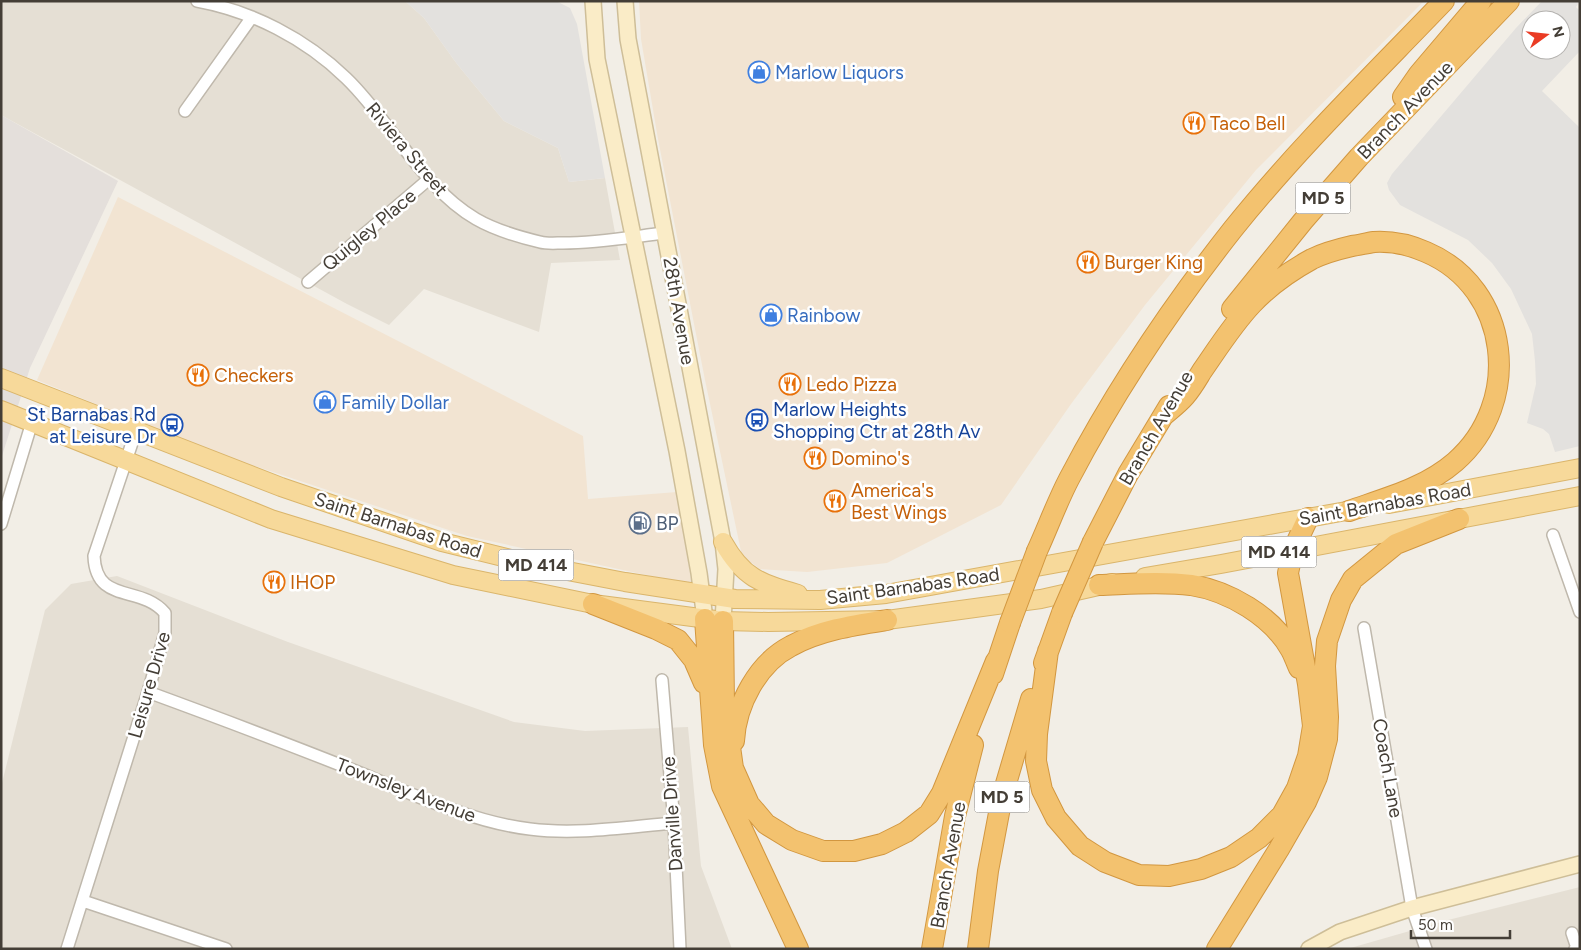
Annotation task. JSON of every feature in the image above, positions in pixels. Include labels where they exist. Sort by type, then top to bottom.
[{"type":"highway","points":[[1359,157],[1419,74],[1482,1]]},
{"type":"highway","name":"Branch Avenue","points":[[978,949],[988,871],[1002,797],[1032,696],[1062,613],[1093,542],[1128,474],[1191,367],[1226,316],[1303,221],[1359,157],[1509,1]]},
{"type":"highway","name":"Branch Avenue","points":[[932,949],[955,816],[996,662],[1037,551],[1069,480],[1097,429],[1156,336],[1233,229],[1277,178],[1441,4]]},
{"type":"highway","points":[[1163,416],[1185,396],[1233,327],[1252,304],[1273,284],[1314,258],[1342,248],[1374,242],[1393,243],[1415,248],[1435,256],[1451,266],[1468,282],[1484,304],[1493,325],[1499,349],[1500,371],[1496,396],[1485,425],[1456,462],[1426,483],[1349,511]]},
{"type":"highway","points":[[1048,651],[1037,734],[1036,761],[1042,790],[1056,818],[1080,846],[1105,862],[1139,875],[1169,876],[1201,869],[1231,857],[1259,838],[1282,814],[1297,788],[1308,756],[1313,726],[1288,572],[1293,550],[1308,518]]},
{"type":"highway","points":[[1217,949],[1279,849],[1306,802],[1317,777],[1327,739],[1328,717],[1325,666],[1327,641],[1341,600],[1352,579],[1396,544],[1459,519]]},
{"type":"highway","points":[[1098,585],[1191,585],[1242,603],[1270,623],[1291,649],[1310,700]]},
{"type":"highway","points":[[593,604],[656,629],[678,640],[694,660],[710,696]]},
{"type":"highway","points":[[714,620],[710,696],[714,745],[722,786],[798,949]]},
{"type":"highway","points":[[714,620],[733,768],[749,804],[766,824],[792,840],[823,851],[854,851],[882,844],[906,832],[929,814],[942,793],[996,662]]},
{"type":"highway","points":[[733,768],[734,736],[747,692],[774,657],[791,646],[811,638],[850,626],[887,620]]},
{"type":"main road","name":"Saint Barnabas Road","points":[[1,378],[281,487],[442,542],[531,564],[618,581],[725,598],[820,600],[886,594],[1580,468]]},
{"type":"main road","name":"Saint Barnabas Road","points":[[1,410],[270,519],[406,561],[491,584],[593,604],[714,620],[768,622],[887,620],[1041,599],[1098,585],[1221,564],[1580,496]]},
{"type":"main road","points":[[723,542],[731,557],[747,574],[763,584],[820,600]]},
{"type":"street","name":"Riviera Street","points":[[197,1],[252,18],[290,35],[323,58],[347,78],[394,133],[429,179],[450,200],[476,219],[500,230],[542,243],[604,241],[664,233]]},
{"type":"street","name":"28th Avenue","points":[[594,1],[597,59],[677,451],[702,594],[714,620]]},
{"type":"street","name":"28th Avenue","points":[[625,1],[629,45],[723,542],[726,569],[725,598],[714,620]]},
{"type":"street","points":[[185,111],[252,18]]},
{"type":"street","name":"Quigley Place","points":[[308,282],[429,179]]},
{"type":"street","points":[[1,524],[32,422]]},
{"type":"street","name":"Leisure Drive","points":[[67,949],[165,633],[165,613],[154,602],[105,585],[98,578],[94,568],[94,556],[136,431]]},
{"type":"street","points":[[1553,535],[1580,612]]},
{"type":"street","name":"Coach Lane","points":[[1364,628],[1412,908],[1426,949]]},
{"type":"street","name":"Danville Drive","points":[[662,680],[674,823],[680,949]]},
{"type":"street","name":"Townsley Avenue","points":[[148,692],[266,735],[433,802],[501,824],[530,830],[569,831],[674,823]]},
{"type":"street","points":[[1309,949],[1340,932],[1412,908],[1580,864]]},
{"type":"street","points":[[83,901],[226,949]]},
{"type":"street","points":[[1572,933],[1577,948],[1575,949]]},
{"type":"shaded area","points":[[1,1],[405,1],[424,18],[457,64],[504,121],[558,148],[569,182],[605,178],[620,260],[551,263],[539,332],[424,289],[389,325],[347,304],[1,115]]},
{"type":"shaded area","points":[[405,1],[556,1],[570,8],[577,24],[605,178],[569,182],[558,148],[504,121],[457,64],[424,18]]},
{"type":"shaded area","points":[[639,1],[1424,1],[1256,170],[1145,305],[1071,404],[1001,505],[887,563],[807,572],[760,569],[742,556],[705,380],[658,139],[641,39]]},
{"type":"shaded area","points":[[1542,1],[1580,1],[1576,7],[1580,11],[1580,51],[1542,91],[1580,128],[1580,446],[1555,452],[1549,434],[1543,429],[1527,423],[1536,384],[1532,334],[1511,289],[1492,263],[1468,240],[1400,205],[1389,190],[1387,183],[1392,174],[1521,23],[1521,60],[1571,60],[1571,10],[1533,10]]},
{"type":"shaded area","points":[[1,115],[118,181],[30,368],[1,459]]},
{"type":"shaded area","points":[[118,197],[583,436],[588,499],[677,492],[692,585],[467,536],[221,455],[37,380]]},
{"type":"shaded area","points":[[117,576],[288,642],[514,722],[585,731],[688,727],[701,866],[732,949],[1,949],[1,787],[45,610],[71,584]]},
{"type":"shaded area","points":[[1580,887],[1580,949],[1347,949],[1448,920]]},
{"type":"place","name":"Marlow Liquors","points":[[759,72]]},
{"type":"place","name":"Taco Bell","points":[[1194,123]]},
{"type":"place","name":"Burger King","points":[[1088,262]]},
{"type":"place","name":"Rainbow","points":[[771,315]]},
{"type":"place","name":"Checkers","points":[[198,375]]},
{"type":"place","name":"Ledo Pizza","points":[[790,384]]},
{"type":"place","name":"Family Dollar","points":[[325,402]]},
{"type":"place","name":"Marlow Heights Shopping Ctr at 28th Av","points":[[757,420]]},
{"type":"place","name":"St Barnabas Rd at Leisure Dr","points":[[172,425]]},
{"type":"place","name":"Domino's","points":[[815,458]]},
{"type":"place","name":"America's Best Wings","points":[[835,501]]},
{"type":"place","name":"BP","points":[[640,523]]},
{"type":"place","name":"IHOP","points":[[274,582]]}]
